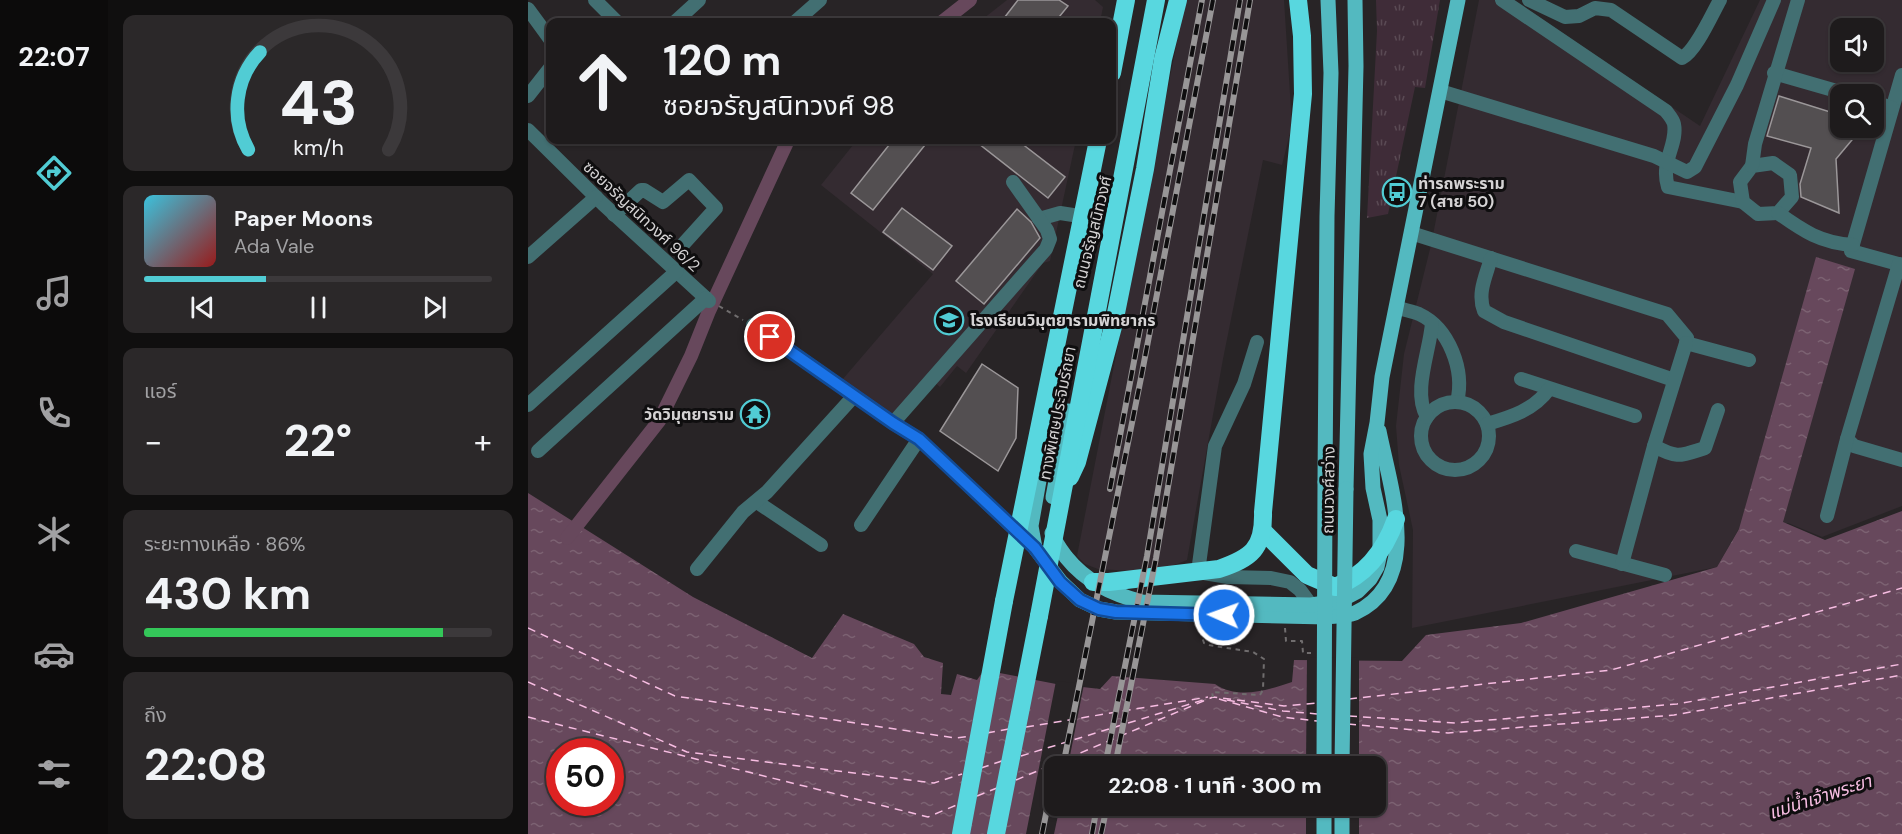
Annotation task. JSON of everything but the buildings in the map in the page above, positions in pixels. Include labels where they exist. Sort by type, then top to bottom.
[{"type":"highway","points":[[1116,52],[1126,0]]},
{"type":"highway","name":"ทางพิเศษประจิมรัถยา","points":[[996,834],[1158,0]]},
{"type":"highway","points":[[1061,500],[1077,462],[1114,323],[1145,169],[1163,60],[1179,0]]},
{"type":"highway","points":[[1093,582],[1198,572],[1236,563],[1251,555],[1264,532],[1263,513],[1303,94],[1302,36],[1298,0]]},
{"type":"highway","name":"ทางพิเศษประจิมรัถยา","points":[[961,834],[1004,601],[1097,144]]},
{"type":"highway","points":[[1264,532],[1307,575],[1335,587],[1359,575],[1380,553],[1389,539],[1396,519]]},
{"type":"main road","points":[[1116,27],[1121,0]]},
{"type":"main road","name":"ถนนจรัญสนิทวงศ์","points":[[1158,0],[1133,144],[1109,230],[1060,453],[1051,525],[1055,542],[1076,569],[1093,582],[1118,596],[1142,602],[1311,605],[1339,601],[1358,591],[1370,579],[1377,567],[1380,553],[1380,520],[1373,488],[1371,453],[1382,377],[1458,0]]},
{"type":"main road","name":"ถนนวงศ์สว่าง","points":[[1324,756],[1327,216],[1331,73],[1328,0]]},
{"type":"main road","name":"ถนนวงศ์สว่าง","points":[[1342,756],[1356,66],[1355,0]]},
{"type":"main road","name":"ถนนจรัญสนิทวงศ์","points":[[1093,144],[1086,217],[1063,333],[1031,526],[1035,548],[1060,582],[1080,600],[1099,609],[1116,612],[1337,616],[1354,614],[1370,603],[1392,574],[1398,540],[1377,423]]},
{"type":"main road","points":[[1324,816],[1324,834]]},
{"type":"main road","points":[[1342,816],[1342,834]]},
{"type":"street","points":[[595,0],[613,18]]},
{"type":"street","points":[[679,18],[699,0]]},
{"type":"street","points":[[805,18],[820,0]]},
{"type":"street","points":[[1502,0],[1666,111],[1674,122],[1674,133],[1666,162],[1665,178],[1668,187],[1743,202],[1758,214],[1778,213],[1806,233],[1839,244],[1852,245]]},
{"type":"street","points":[[1529,0],[1565,17],[1579,16],[1595,8],[1616,5],[1682,58],[1693,47],[1720,0]]},
{"type":"street","points":[[1440,91],[1654,156],[1687,172],[1695,167],[1737,85],[1774,0]]},
{"type":"street","points":[[1743,202],[1740,182],[1752,166],[1755,144],[1774,74],[1798,0]]},
{"type":"street","points":[[528,9],[546,34]]},
{"type":"street","points":[[528,96],[546,73]]},
{"type":"street","points":[[1774,74],[1830,89]]},
{"type":"street","points":[[1827,516],[1847,439],[1901,265],[1851,251],[1902,75]]},
{"type":"street","points":[[1884,105],[1892,108]]},
{"type":"street","name":"ซอยจรัญสนิทวงศ์ 96/2","points":[[528,130],[596,197],[707,299]]},
{"type":"street","points":[[1752,166],[1773,163],[1790,176],[1792,197],[1778,213]]},
{"type":"street","points":[[615,214],[641,190],[663,202],[689,180],[716,208],[678,250]]},
{"type":"street","points":[[893,423],[1046,249],[1050,239],[1047,230],[1013,182]]},
{"type":"street","points":[[528,256],[596,197]]},
{"type":"street","points":[[1039,219],[1060,213],[1086,217]]},
{"type":"street","points":[[1411,233],[1668,314],[1687,338],[1654,446],[1622,564]]},
{"type":"street","points":[[1491,258],[1480,303],[1484,311],[1504,322],[1674,380]]},
{"type":"street","points":[[528,405],[677,271]]},
{"type":"street","points":[[538,451],[707,299]]},
{"type":"street","points":[[1396,307],[1419,314],[1432,323],[1444,337],[1455,359],[1457,402]]},
{"type":"street","points":[[1427,417],[1420,402],[1432,323]]},
{"type":"street","points":[[753,325],[919,439],[1035,548]]},
{"type":"street","points":[[1257,342],[1244,384],[1215,446],[1198,572],[1228,578],[1271,578],[1290,582],[1300,590],[1311,605]]},
{"type":"street","points":[[1686,343],[1749,360]]},
{"type":"street","points":[[1521,380],[1635,416]]},
{"type":"street","points":[[1487,424],[1523,412],[1538,402],[1549,389]]},
{"type":"street","points":[[697,569],[743,512],[757,502],[854,396]]},
{"type":"street","points":[[1457,402],[1475,408],[1487,424],[1488,444],[1481,457],[1469,466],[1450,469],[1435,463],[1424,450],[1421,433],[1427,417],[1440,405],[1457,402]]},
{"type":"street","points":[[1654,446],[1670,454],[1681,456],[1705,448],[1718,410]]},
{"type":"street","points":[[861,525],[919,439]]},
{"type":"street","points":[[1847,439],[1854,446],[1902,460]]},
{"type":"street","points":[[757,502],[821,544]]},
{"type":"street","points":[[1576,551],[1665,574]]},
{"type":"path","points":[[707,299],[736,316]]},
{"type":"path","points":[[1200,631],[1204,643],[1208,645],[1253,652],[1264,659],[1263,690],[1260,695],[1212,692],[1213,697]]},
{"type":"path","points":[[1285,632],[1286,641],[1302,641],[1303,653]]},
{"type":"shaded area","points":[[1007,0],[1095,0],[1103,7],[1101,18],[984,18]]},
{"type":"shaded area","points":[[1185,0],[1284,0],[1292,125],[1282,165],[1263,160],[1223,359],[1187,560],[1167,568],[1132,571],[1098,569],[1085,564],[1077,556]]},
{"type":"shaded area","points":[[1479,0],[1514,0],[1700,126],[1760,0],[1902,0],[1902,506],[1822,537],[1788,523],[1738,530],[1717,567],[1412,628],[1413,530],[1399,465],[1396,426],[1404,354],[1431,245]]},
{"type":"shaded area","name":"โรงเรียนวิมุตยารามพิทยากร","points":[[854,144],[1075,144],[1050,261],[1043,263],[966,373],[957,366],[940,387],[933,381],[899,420],[842,380],[933,274],[821,185]]},
{"type":"green space","points":[[1376,0],[1440,0],[1425,88],[1415,87],[1388,214],[1367,218],[1377,31]]},
{"type":"water","name":"แม่น้ำเจ้าพระยา","points":[[1816,257],[1855,269],[1783,522],[1825,540],[1902,511],[1902,834],[528,834],[528,493],[693,597],[812,658],[843,614],[914,644],[924,657],[943,663],[941,694],[951,695],[957,674],[977,680],[984,670],[1056,684],[1100,689],[1112,676],[1215,684],[1233,692],[1253,692],[1292,682],[1294,660],[1402,661],[1426,635],[1521,623],[1717,567],[1739,529]]},
{"type":"pier","points":[[1307,657],[1359,658],[1359,756],[1306,756]]},
{"type":"pier","points":[[1056,681],[1084,684],[1070,756],[1044,756],[1044,816],[1058,816],[1054,834],[1026,834]]},
{"type":"pier","points":[[1306,816],[1359,816],[1359,834],[1306,834]]},
{"type":"waterway","points":[[947,18],[970,0]]},
{"type":"waterway","points":[[567,538],[659,421],[691,356],[709,311],[786,144]]},
{"type":"ferry route","points":[[1349,699],[1611,670],[1902,588]]},
{"type":"ferry route","points":[[528,628],[675,696],[955,738],[971,736]]},
{"type":"ferry route","points":[[1349,716],[1455,723],[1677,704],[1902,664]]},
{"type":"ferry route","points":[[1348,724],[1448,733],[1674,715],[1902,675]]},
{"type":"ferry route","points":[[528,682],[687,752],[934,783],[962,774]]},
{"type":"ferry route","points":[[1026,727],[1208,697]]},
{"type":"ferry route","points":[[1016,780],[1213,697],[1284,706],[1317,703]]},
{"type":"ferry route","points":[[1219,699],[1282,717],[1317,721]]},
{"type":"ferry route","points":[[1021,756],[1203,700]]},
{"type":"ferry route","points":[[1227,700],[1283,711],[1317,714]]},
{"type":"ferry route","points":[[528,717],[928,817],[959,804]]},
{"type":"ferry route","points":[[987,733],[1009,729]]},
{"type":"ferry route","points":[[981,768],[1002,761]]},
{"type":"ferry route","points":[[977,796],[997,788]]},
{"type":"railway","points":[[1110,489],[1202,0]]},
{"type":"railway","points":[[1065,756],[1141,378],[1213,0]]},
{"type":"railway","points":[[1107,756],[1147,556],[1240,0]]},
{"type":"railway","points":[[1117,756],[1156,558],[1250,0]]},
{"type":"railway","points":[[1042,834],[1046,816]]},
{"type":"railway","points":[[1092,834],[1095,816]]},
{"type":"railway","points":[[1101,834],[1105,816]]},
{"type":"place","name":"ท่ารถพระราม 7 (สาย 50)","points":[[1397,192]]},
{"type":"place","name":"โรงเรียนวิมุตยารามพิทยากร","points":[[949,320]]},
{"type":"place","name":"วัดวิมุตยาราม","points":[[755,414]]},
{"type":"route","points":[[770,337],[919,439],[1035,548],[1060,582],[1080,600],[1099,609],[1116,612],[1224,615]]}]
